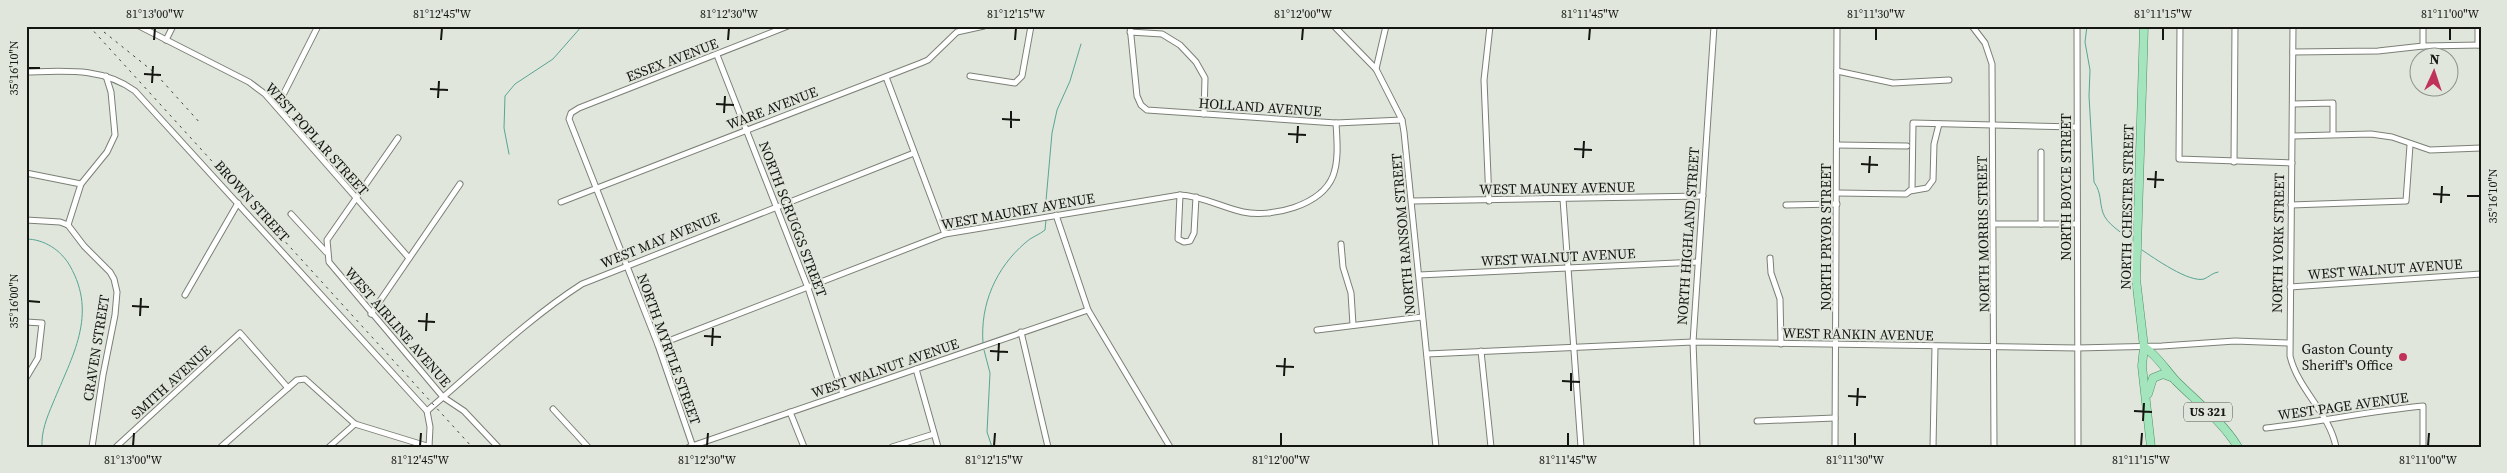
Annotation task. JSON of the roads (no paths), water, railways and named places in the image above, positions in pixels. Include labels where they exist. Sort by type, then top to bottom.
[{"type":"main road","name":"NORTH CHESTER STREET","points":[[2144,26],[2136,286],[2144,347],[2142,366],[2151,447]]},
{"type":"main road","name":"US 321","points":[[2144,347],[2154,353],[2175,379],[2219,422],[2238,447]]},
{"type":"main road","points":[[2147,401],[2153,378],[2163,374],[2175,379]]},
{"type":"street","name":"WEST POPLAR STREET","points":[[139,26],[249,82],[276,106],[356,200],[410,258]]},
{"type":"street","points":[[166,40],[173,26]]},
{"type":"street","points":[[276,106],[318,26]]},
{"type":"street","name":"ESSEX AVENUE","points":[[569,119],[571,113],[579,108],[788,26]]},
{"type":"street","name":"WARE AVENUE","points":[[561,202],[928,60],[957,32],[984,26]]},
{"type":"street","points":[[970,76],[1015,83],[1022,76],[1032,26]]},
{"type":"street","name":"NORTH RANSOM STREET","points":[[1334,26],[1376,69],[1402,120],[1412,201],[1436,447]]},
{"type":"street","points":[[1376,69],[1386,26]]},
{"type":"street","points":[[1489,201],[1484,80],[1485,54],[1490,26]]},
{"type":"street","name":"NORTH HIGHLAND STREET","points":[[1697,447],[1693,342],[1714,26]]},
{"type":"street","name":"NORTH PRYOR STREET","points":[[1835,447],[1838,204],[1837,26]]},
{"type":"street","name":"NORTH MORRIS STREET","points":[[1972,26],[1985,43],[1992,64],[1995,224],[1994,447]]},
{"type":"street","name":"NORTH BOYCE STREET","points":[[2077,26],[2078,447]]},
{"type":"street","points":[[2180,26],[2179,159],[2292,163]]},
{"type":"street","points":[[2234,162],[2235,26]]},
{"type":"street","name":"NORTH YORK STREET","points":[[2293,26],[2290,356],[2294,372],[2327,421],[2336,447]]},
{"type":"street","points":[[2423,26],[2423,46]]},
{"type":"street","points":[[2294,52],[2378,51],[2423,46],[2479,45],[2478,26]]},
{"type":"street","points":[[1130,29],[1162,34],[1180,45],[1196,62],[1205,78],[1204,114]]},
{"type":"street","name":"HOLLAND AVENUE","points":[[1130,29],[1135,83],[1141,105],[1147,110],[1336,123],[1402,120]]},
{"type":"street","name":"NORTH SCRUGGS STREET","points":[[717,55],[808,288],[843,394]]},
{"type":"street","name":"BROWN STREET","points":[[26,72],[80,71],[106,76],[125,84],[135,91],[426,411]]},
{"type":"street","points":[[1837,71],[1893,83],[1949,80]]},
{"type":"street","points":[[26,220],[60,222],[68,225],[81,184],[106,152],[115,135],[111,92],[106,76]]},
{"type":"street","points":[[886,77],[944,234]]},
{"type":"street","points":[[2293,104],[2333,104],[2333,134]]},
{"type":"street","name":"NORTH MYRTLE STREET","points":[[569,119],[658,345],[691,446]]},
{"type":"street","name":"WEST MAUNEY AVENUE","points":[[658,345],[944,234],[1180,195],[1196,197],[1227,208],[1258,214],[1282,210],[1305,202],[1326,189],[1334,175],[1336,123]]},
{"type":"street","points":[[1908,192],[1912,189],[1914,123],[2076,127]]},
{"type":"street","points":[[1837,193],[1908,192],[1927,188],[1933,180],[1934,144],[1940,124]]},
{"type":"street","points":[[2293,136],[2371,134],[2392,137],[2410,145],[2443,152],[2481,148]]},
{"type":"street","points":[[327,253],[327,240],[398,138]]},
{"type":"street","points":[[1837,145],[1907,146]]},
{"type":"street","points":[[2292,205],[2406,201],[2410,145]]},
{"type":"street","points":[[2041,152],[2042,224]]},
{"type":"street","name":"WEST MAY AVENUE","points":[[426,411],[561,297],[582,284],[626,265],[914,153]]},
{"type":"street","points":[[26,173],[81,184]]},
{"type":"street","points":[[371,314],[460,184]]},
{"type":"street","points":[[1180,195],[1178,239],[1184,242],[1190,241],[1194,234],[1196,197]]},
{"type":"street","name":"WEST MAUNEY AVENUE","points":[[1412,201],[1703,196]]},
{"type":"street","points":[[1563,199],[1581,447]]},
{"type":"street","points":[[185,295],[238,203]]},
{"type":"street","points":[[1786,205],[1838,204]]},
{"type":"street","name":"WEST AIRLINE AVENUE","points":[[290,214],[327,253],[331,266],[443,397],[464,411],[498,447]]},
{"type":"street","points":[[1056,215],[1088,310],[1170,447]]},
{"type":"street","points":[[1995,224],[2078,224]]},
{"type":"street","name":"CRAVEN STREET","points":[[68,225],[84,246],[110,272],[114,278],[117,292],[115,315],[103,375],[92,447]]},
{"type":"street","points":[[1341,244],[1342,266],[1351,293],[1353,325]]},
{"type":"street","points":[[1770,258],[1771,273],[1780,299],[1781,344]]},
{"type":"street","name":"WEST WALNUT AVENUE","points":[[1419,275],[1698,262]]},
{"type":"street","name":"WEST WALNUT AVENUE","points":[[2290,287],[2481,274]]},
{"type":"street","name":"WEST WALNUT AVENUE","points":[[691,446],[1088,310]]},
{"type":"street","points":[[1317,330],[1422,317]]},
{"type":"street","points":[[26,322],[42,323],[38,358],[26,378]]},
{"type":"street","points":[[1022,332],[1048,447]]},
{"type":"street","name":"SMITH AVENUE","points":[[116,447],[240,334],[288,388]]},
{"type":"street","name":"WEST RANKIN AVENUE","points":[[1427,354],[1693,342],[1837,346],[2077,348],[2144,347],[2234,340],[2289,343]]},
{"type":"street","points":[[1933,447],[1934,347]]},
{"type":"street","points":[[1481,351],[1491,447]]},
{"type":"street","points":[[916,369],[938,447]]},
{"type":"street","points":[[221,447],[296,380],[304,379],[355,424],[429,447],[430,427],[426,411]]},
{"type":"street","name":"WEST PAGE AVENUE","points":[[2266,428],[2327,421],[2368,412],[2423,406],[2424,447]]},
{"type":"street","points":[[553,409],[588,447]]},
{"type":"street","points":[[790,412],[804,447]]},
{"type":"street","points":[[1757,421],[1835,418]]},
{"type":"street","points":[[330,447],[355,424]]},
{"type":"street","points":[[892,447],[934,434]]},
{"type":"waterway","points":[[509,154],[504,128],[505,96],[515,84],[553,59],[582,26]]},
{"type":"waterway","points":[[2087,26],[2085,42],[2090,70],[2089,96],[2094,182],[2105,217],[2129,239]]},
{"type":"waterway","points":[[1045,212],[1052,133],[1057,110],[1070,81],[1081,44]]},
{"type":"waterway","points":[[983,343],[984,314],[987,301],[998,275],[1027,241],[1045,230],[1046,220]]},
{"type":"waterway","points":[[26,239],[45,243],[62,255],[70,266],[78,284],[82,301],[79,335],[43,430],[42,447]]},
{"type":"waterway","points":[[2142,250],[2172,269],[2190,277],[2204,279],[2218,272]]},
{"type":"waterway","points":[[984,350],[990,373],[987,432],[992,447]]},
{"type":"railway","points":[[89,26],[472,447]]},
{"type":"railway","points":[[104,32],[155,73],[201,124]]},
{"type":"place","name":"Gaston County Sheriff's Office","points":[[2403,357]]}]
